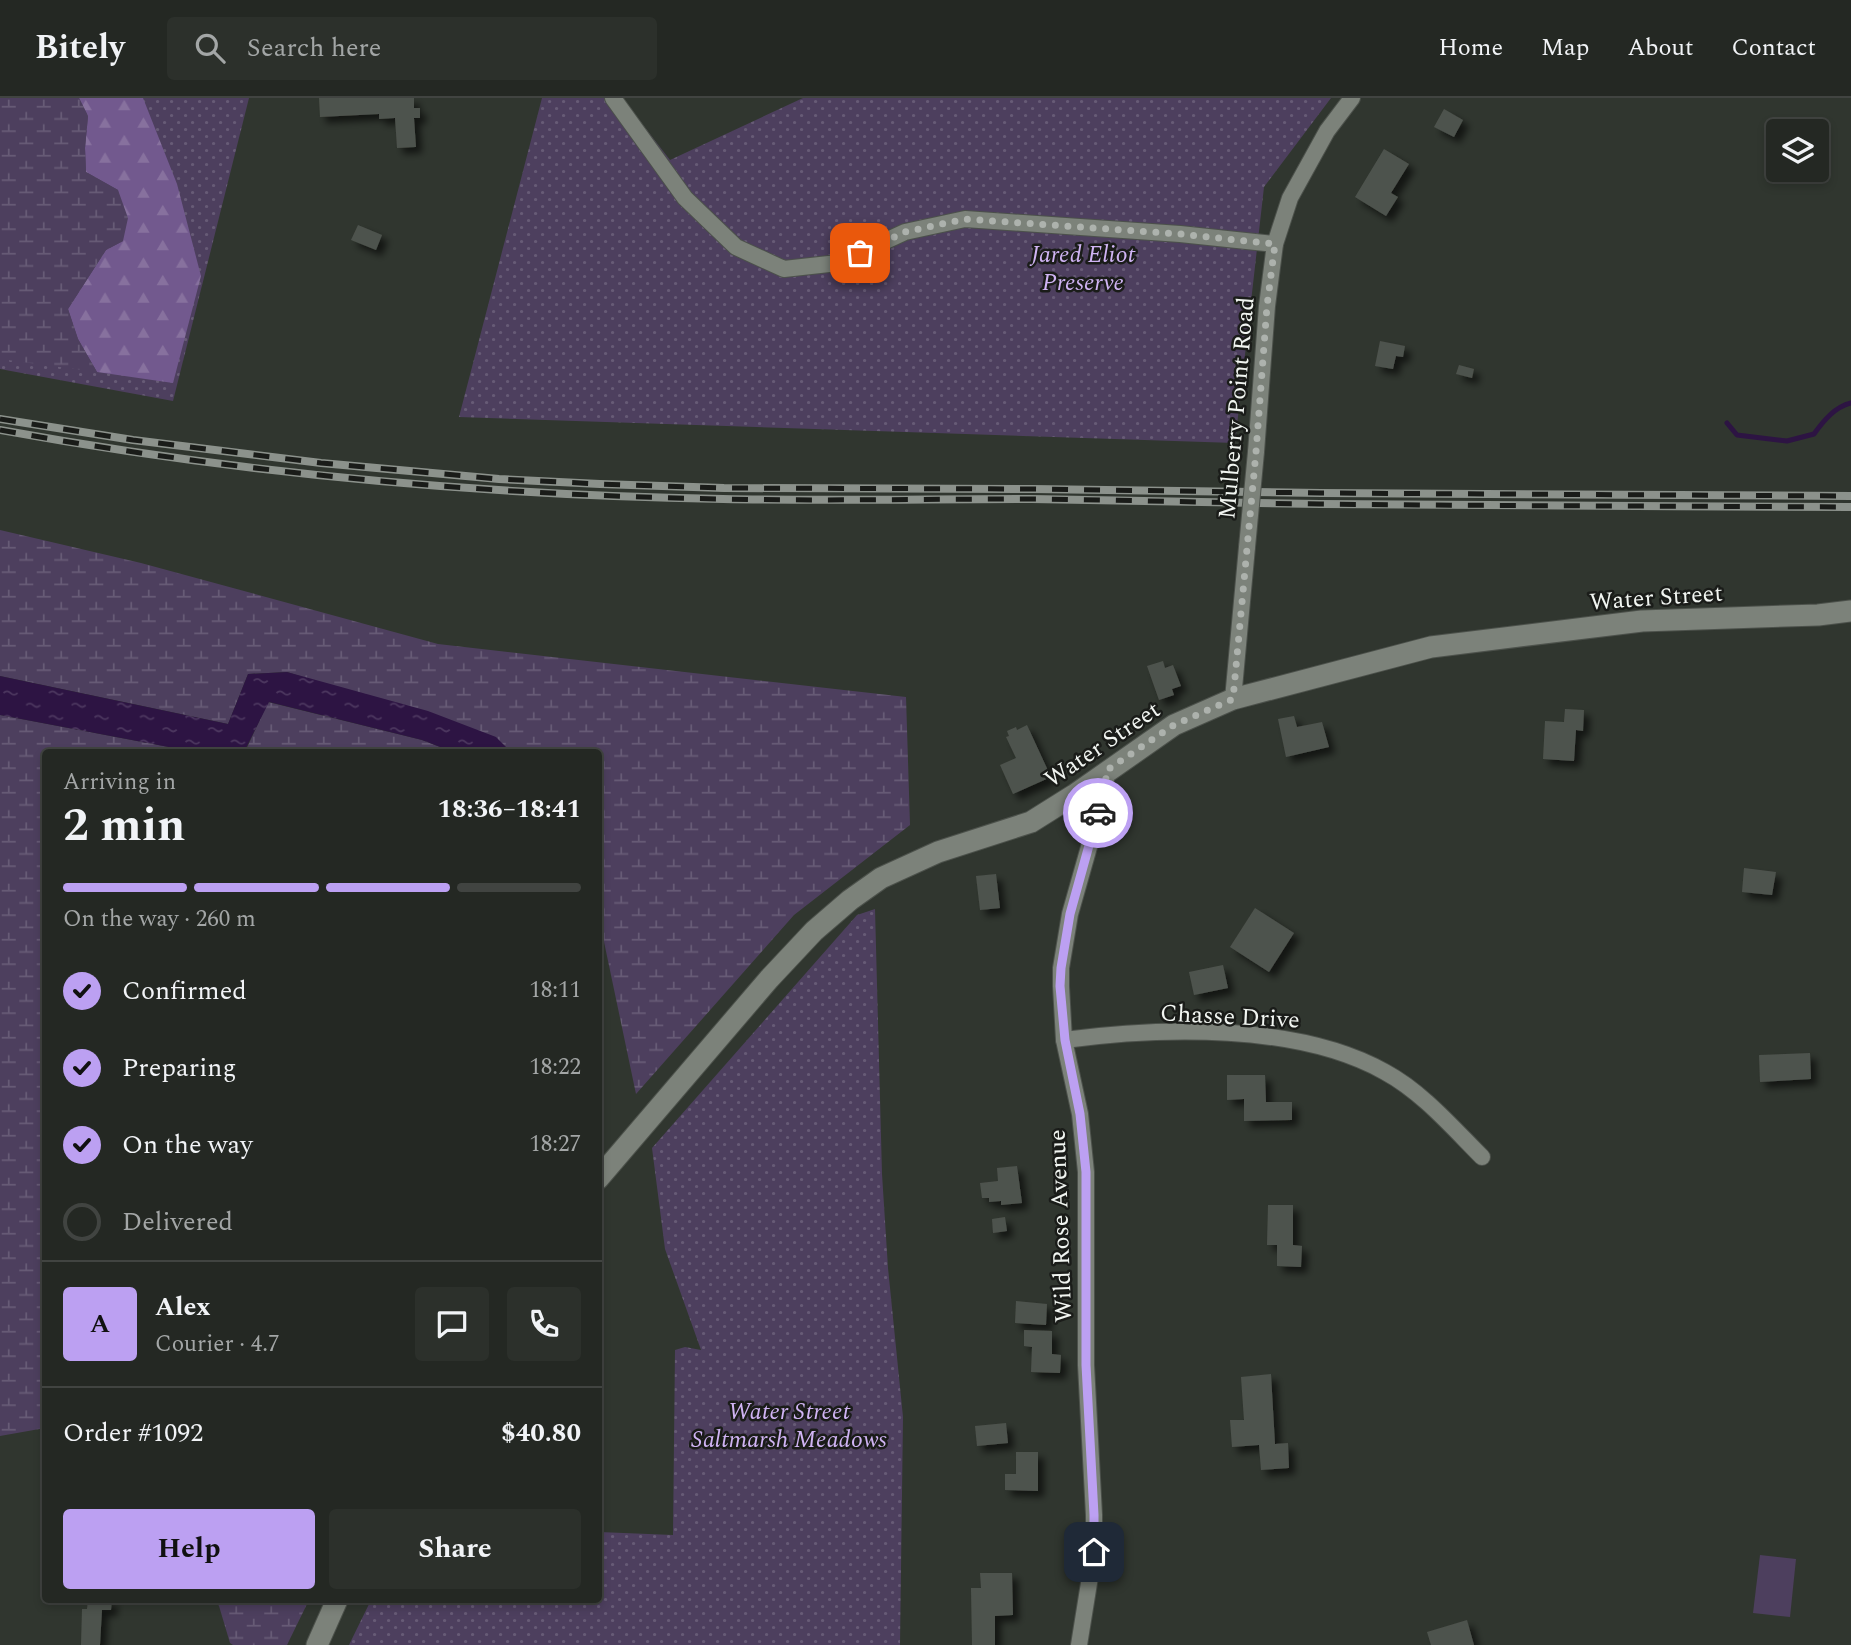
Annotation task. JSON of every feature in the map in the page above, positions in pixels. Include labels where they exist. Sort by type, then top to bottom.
[{"type":"main road","name":"Water Street","points":[[602,1174],[769,979],[814,931],[850,900],[881,878],[938,852],[1031,822],[1174,725],[1233,699],[1431,647],[1642,621],[1818,615],[1851,611]]},
{"type":"main road","points":[[317,1645],[336,1603]]},
{"type":"street","points":[[612,98],[685,198],[696,209],[736,247],[784,269],[838,263],[905,232],[965,219],[1180,234],[1275,244]]},
{"type":"street","name":"Mulberry Point Road","points":[[1233,699],[1267,306],[1275,244],[1290,198],[1327,131],[1352,98]]},
{"type":"street","name":"Wild Rose Avenue","points":[[1079,1645],[1094,1552],[1086,1365],[1086,1172],[1080,1114],[1065,1040],[1060,986],[1070,914],[1104,794],[1107,770]]},
{"type":"street","name":"Chasse Drive","points":[[1065,1040],[1180,1032],[1244,1034],[1310,1043],[1352,1056],[1386,1072],[1430,1106],[1482,1157]]},
{"type":"green space","points":[[0,98],[249,98],[173,401],[0,369]]},
{"type":"green space","points":[[0,98],[79,98],[88,116],[86,172],[118,190],[128,218],[123,241],[106,250],[68,309],[78,339],[97,372],[0,359]]},
{"type":"green space","points":[[79,98],[143,98],[177,184],[201,276],[173,383],[97,372],[78,339],[68,309],[106,250],[123,241],[118,190],[86,172],[88,116]]},
{"type":"green space","name":"Jared Eliot Preserve","points":[[542,98],[622,98],[670,160],[803,98],[1331,98],[1264,187],[1235,443],[459,417]]},
{"type":"green space","points":[[0,530],[141,563],[438,644],[906,697],[910,825],[794,915],[636,1094],[602,932],[602,749],[508,749],[495,737],[287,672],[248,674],[228,724],[0,676]]},
{"type":"green space","points":[[268,702],[422,740],[445,749],[246,749]]},
{"type":"green space","points":[[0,715],[179,749],[42,749],[42,1429],[0,1436]]},
{"type":"green space","name":"Water Street Saltmarsh Meadows","points":[[875,909],[882,1174],[888,1268],[903,1417],[900,1645],[349,1645],[370,1603],[602,1603],[602,1532],[673,1535],[675,1350],[685,1347],[701,1350],[665,1249],[652,1148],[857,915]]},
{"type":"green space","points":[[1760,1555],[1796,1559],[1790,1617],[1753,1613]]},
{"type":"green space","points":[[217,1603],[308,1603],[287,1645],[233,1645],[230,1643]]},
{"type":"water","points":[[287,672],[428,711],[496,737],[508,749],[445,749],[422,740],[269,702],[246,749],[179,749],[0,715],[0,676],[228,724],[248,674]]},
{"type":"building","points":[[319,98],[414,98],[414,108],[420,108],[420,118],[414,118],[416,147],[397,148],[395,118],[379,119],[379,114],[320,117]]},
{"type":"building","points":[[1444,109],[1463,120],[1454,137],[1434,127]]},
{"type":"building","points":[[1384,149],[1409,164],[1391,193],[1398,197],[1386,216],[1355,197]]},
{"type":"building","points":[[358,225],[382,235],[376,250],[351,240]]},
{"type":"building","points":[[1380,341],[1405,346],[1403,357],[1396,356],[1393,369],[1375,366]]},
{"type":"building","points":[[1459,365],[1474,369],[1472,378],[1456,374]]},
{"type":"building","points":[[1163,661],[1165,668],[1173,665],[1181,686],[1172,689],[1174,695],[1159,700],[1147,666]]},
{"type":"building","points":[[1565,709],[1584,710],[1583,731],[1576,730],[1574,761],[1543,759],[1545,721],[1564,722]]},
{"type":"building","points":[[1294,716],[1297,727],[1322,722],[1329,747],[1286,757],[1278,719]]},
{"type":"building","points":[[1027,725],[1051,777],[1013,794],[1000,765],[1016,758],[1006,737],[1009,736],[1007,731]]},
{"type":"building","points":[[1744,868],[1776,872],[1772,895],[1742,892]]},
{"type":"building","points":[[996,874],[1000,908],[980,910],[976,876]]},
{"type":"building","points":[[1255,908],[1294,933],[1269,972],[1230,947]]},
{"type":"building","points":[[1223,965],[1228,988],[1194,995],[1189,972]]},
{"type":"building","points":[[1810,1053],[1811,1079],[1760,1082],[1759,1055]]},
{"type":"building","points":[[1227,1075],[1265,1075],[1266,1102],[1292,1102],[1292,1120],[1244,1121],[1244,1099],[1227,1100]]},
{"type":"building","points":[[1017,1166],[1022,1203],[1001,1205],[1001,1201],[989,1202],[989,1198],[982,1198],[980,1183],[998,1181],[997,1168]]},
{"type":"building","points":[[1268,1205],[1293,1205],[1293,1245],[1302,1246],[1301,1267],[1277,1266],[1277,1245],[1267,1245]]},
{"type":"building","points":[[1005,1217],[1007,1231],[993,1233],[992,1219]]},
{"type":"building","points":[[1016,1301],[1047,1304],[1046,1325],[1015,1323]]},
{"type":"building","points":[[1024,1330],[1052,1331],[1052,1354],[1061,1355],[1060,1373],[1031,1372],[1032,1347],[1024,1346]]},
{"type":"building","points":[[1271,1374],[1275,1444],[1288,1443],[1289,1468],[1261,1470],[1259,1445],[1232,1447],[1230,1420],[1244,1420],[1241,1377]]},
{"type":"building","points":[[1006,1423],[1008,1443],[977,1446],[975,1426]]},
{"type":"building","points":[[1016,1452],[1038,1452],[1038,1491],[1005,1490],[1005,1474],[1016,1474]]},
{"type":"building","points":[[980,1573],[1012,1573],[1013,1615],[995,1616],[995,1645],[972,1645],[971,1588],[981,1588]]},
{"type":"building","points":[[88,1603],[112,1603],[111,1610],[102,1610],[100,1645],[81,1645],[82,1609],[87,1609]]},
{"type":"building","points":[[1467,1620],[1474,1645],[1431,1645],[1427,1632]]},
{"type":"waterway","points":[[1727,423],[1737,435],[1787,441],[1814,434],[1830,415],[1851,403]]},
{"type":"railway","points":[[0,419],[133,440],[321,463],[499,479],[600,484],[724,488],[1851,496]]},
{"type":"railway","points":[[0,430],[269,470],[451,487],[632,497],[1851,507]]},
{"type":"way so far","points":[[860,253],[905,232],[965,219],[1180,234],[1275,244],[1267,306],[1233,699],[1174,725],[1107,770],[1098,813]]},
{"type":"route","points":[[1094,1552],[1086,1365],[1086,1172],[1080,1114],[1065,1040],[1060,986],[1070,914],[1098,813]]}]
